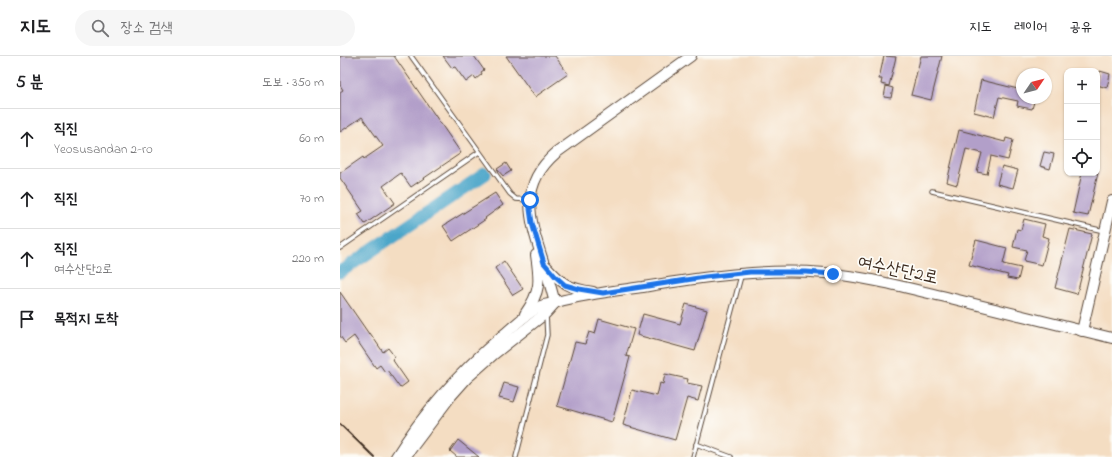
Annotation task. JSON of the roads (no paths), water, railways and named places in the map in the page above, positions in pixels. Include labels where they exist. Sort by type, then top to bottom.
[{"type":"street","points":[[405,457],[451,396],[467,378],[494,354],[546,313],[555,303],[544,263],[535,238],[530,216],[530,200],[534,184],[540,170],[550,158],[691,56]]},
{"type":"street","points":[[1082,331],[1105,231],[1110,216],[1112,201]]},
{"type":"street","points":[[396,457],[445,391],[483,352],[521,320],[534,300],[538,288],[539,275],[535,238]]},
{"type":"street","points":[[544,263],[565,285],[603,293]]},
{"type":"street","name":"여수산단2로","points":[[521,320],[542,306],[566,299],[705,277],[742,273],[806,272],[824,273],[879,281],[1112,338]]},
{"type":"lane","points":[[412,56],[512,197],[520,200],[530,200]]},
{"type":"lane","points":[[340,248],[479,152]]},
{"type":"lane","points":[[932,191],[1105,231]]},
{"type":"lane","points":[[692,457],[742,273]]},
{"type":"lane","points":[[516,457],[546,340],[546,313]]},
{"type":"lane","points":[[696,444],[731,457]]},
{"type":"waterway","points":[[340,272],[485,174]]},
{"type":"railway","points":[[340,424],[374,457]]}]
